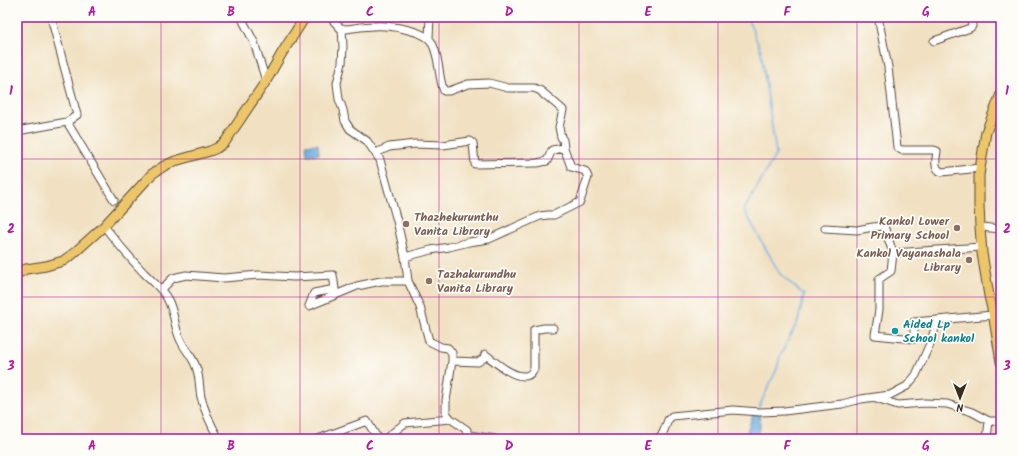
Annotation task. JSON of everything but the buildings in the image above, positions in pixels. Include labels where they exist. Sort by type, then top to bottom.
[{"type":"main road","points":[[17,274],[26,269],[46,266],[63,261],[104,226],[152,174],[175,161],[210,151],[225,142],[266,81],[305,17]]},
{"type":"main road","points":[[1000,97],[986,132],[980,168],[979,190],[982,247],[989,296],[996,313],[1001,362]]},
{"type":"street","points":[[17,131],[67,122],[77,115],[51,17]]},
{"type":"street","points":[[241,17],[254,42],[266,81]]},
{"type":"street","points":[[330,17],[340,28],[346,29],[375,26],[403,28],[429,38]]},
{"type":"street","points":[[405,257],[431,250],[488,239],[540,216],[548,214],[554,215],[580,202],[588,177],[585,171],[571,168],[564,148],[563,140],[560,136],[563,110],[541,91],[534,88],[508,88],[488,83],[468,84],[449,91],[444,91],[441,85],[438,61],[429,38],[430,17]]},
{"type":"street","points":[[878,17],[888,67],[897,147],[901,150],[936,151],[936,167],[942,172],[980,168]]},
{"type":"street","points":[[934,41],[970,28],[972,26],[971,17]]},
{"type":"street","points":[[342,28],[342,63],[337,83],[339,99],[345,121],[350,129],[367,141],[380,160],[397,221],[405,257],[408,281],[420,308],[429,341],[441,347],[448,348],[452,353],[446,413],[451,419],[467,430],[469,437],[495,439]]},
{"type":"street","points":[[541,91],[546,99]]},
{"type":"street","points":[[67,122],[114,200]]},
{"type":"street","points":[[376,153],[389,147],[415,144],[443,145],[470,141],[473,143],[475,164],[530,163],[547,161],[552,150],[564,148]]},
{"type":"street","points":[[104,226],[121,248],[162,289],[168,300],[173,311],[176,329],[181,341],[196,366],[201,396],[205,409],[210,423],[219,439]]},
{"type":"street","points":[[825,228],[857,230],[884,226],[893,253],[892,271],[879,280],[879,310],[875,335],[914,339],[914,322],[996,313]]},
{"type":"street","points":[[980,227],[1001,229]]},
{"type":"street","points":[[893,253],[982,247]]},
{"type":"street","points":[[162,289],[173,278],[186,275],[224,278],[259,275],[294,277],[333,274],[336,289],[314,293],[309,306],[357,286],[382,281],[408,281]]},
{"type":"street","points":[[658,439],[663,433],[668,420],[672,416],[732,410],[760,412],[784,411],[842,404],[872,397],[890,395],[907,386],[916,375],[932,339],[937,320]]},
{"type":"street","points":[[452,361],[478,362],[484,358],[486,354],[504,368],[516,374],[525,376],[531,374],[534,369],[534,330],[553,328]]},
{"type":"street","points":[[872,397],[898,405],[925,403],[947,404],[972,412],[989,421],[1001,421]]},
{"type":"street","points":[[385,439],[405,423],[451,419]]},
{"type":"street","points":[[318,439],[367,421],[378,439]]},
{"type":"street","points":[[987,439],[989,421]]},
{"type":"water","points":[[318,144],[319,154],[307,155],[306,145]]},
{"type":"water","points":[[753,414],[760,415],[759,439],[747,439],[745,437]]},
{"type":"waterway","points":[[747,17],[761,51],[776,154],[744,210],[780,274],[804,295],[798,321],[780,356],[777,369],[759,407]]},
{"type":"place","name":"Thazhekurunthu Vanita Library","points":[[406,224]]},
{"type":"place","name":"Kankol Lower Primary School","points":[[957,228]]},
{"type":"place","name":"Kankol Vayanashala Library","points":[[969,260]]},
{"type":"place","name":"Tazhakurundhu Vanita Library","points":[[429,281]]},
{"type":"place","name":"Aided Lp School kankol","points":[[895,331]]}]
